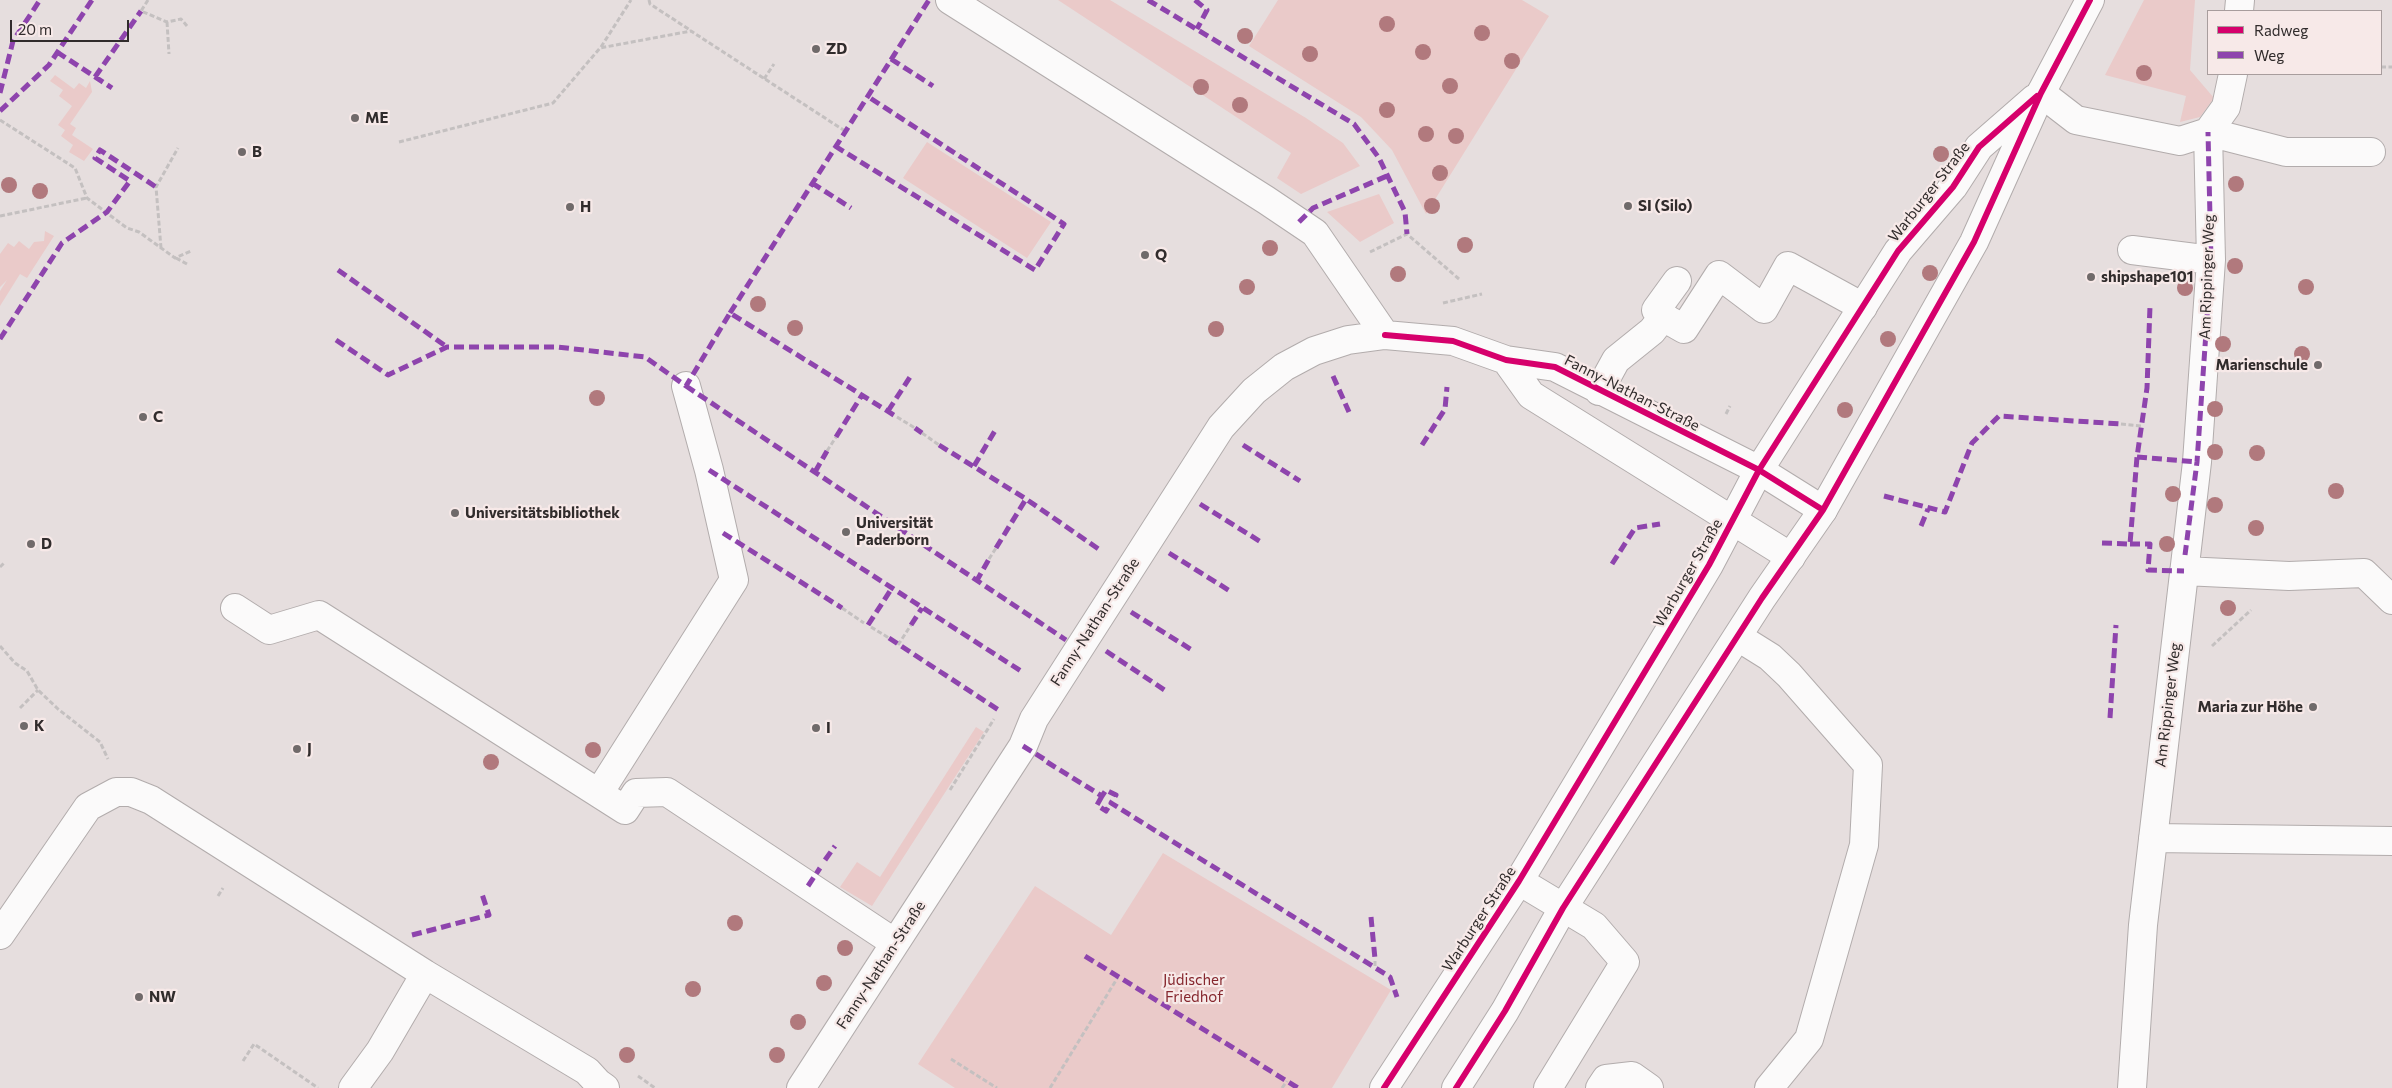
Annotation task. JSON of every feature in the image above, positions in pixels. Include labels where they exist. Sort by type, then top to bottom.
[{"type":"main road","points":[[950,0],[1315,233],[1385,335]]},
{"type":"main road","name":"Warburger Straße","points":[[1456,1088],[1505,1011],[1564,908],[1738,637],[1823,510],[1974,242],[2041,93],[2090,0]]},
{"type":"main road","points":[[2208,132],[2226,107],[2233,75]]},
{"type":"main road","points":[[2041,93],[2076,120],[2180,141],[2208,132],[2286,152],[2371,152]]},
{"type":"main road","name":"Warburger Straße","points":[[1384,1088],[1519,881],[1709,566],[1760,470],[1898,251],[1952,186],[1979,147],[2041,93]]},
{"type":"main road","name":"Am Rippinger Weg","points":[[2132,1088],[2143,925],[2197,462],[2211,260],[2208,132]]},
{"type":"main road","points":[[2132,250],[2211,260]]},
{"type":"main road","points":[[1677,281],[1656,310],[1663,317],[1684,328],[1719,275],[1764,309],[1788,266],[1864,307]]},
{"type":"main road","points":[[1599,391],[1616,360],[1652,331],[1663,317]]},
{"type":"main road","name":"Fanny-Nathan-Straße","points":[[801,1088],[1023,746],[1034,719],[1221,427],[1254,391],[1284,366],[1314,351],[1348,340],[1385,335],[1453,341],[1506,360],[1555,367],[1599,391],[1760,470],[1823,510]]},
{"type":"main road","points":[[1506,360],[1531,395],[1791,557]]},
{"type":"main road","points":[[599,793],[734,580],[709,470],[686,386]]},
{"type":"main road","points":[[2184,571],[2289,576],[2364,573],[2392,600]]},
{"type":"main road","points":[[235,608],[270,630],[319,615],[624,810],[636,793],[667,792],[895,943]]},
{"type":"main road","points":[[1738,637],[1770,657],[1789,675],[1868,765],[1864,845],[1809,1039],[1770,1088]]},
{"type":"main road","points":[[0,935],[88,807],[116,792],[131,792],[151,800],[425,974],[587,1071],[605,1088]]},
{"type":"main road","points":[[2153,838],[2392,841]]},
{"type":"main road","points":[[1519,881],[1594,926],[1625,962],[1548,1088]]},
{"type":"main road","points":[[353,1088],[380,1051],[425,974]]},
{"type":"main road","points":[[1600,1088],[1606,1079],[1632,1076],[1649,1088]]},
{"type":"path","points":[[148,0],[140,12],[167,22],[181,19],[187,26]]},
{"type":"path","points":[[399,142],[553,103],[600,48],[631,0]]},
{"type":"path","points":[[650,0],[650,4],[845,131]]},
{"type":"path","points":[[167,22],[169,54]]},
{"type":"path","points":[[600,48],[691,31]]},
{"type":"path","points":[[764,79],[774,64]]},
{"type":"path","points":[[0,120],[75,168],[87,198],[127,228],[140,232],[175,258],[188,264]]},
{"type":"path","points":[[161,248],[156,187],[178,148]]},
{"type":"path","points":[[0,216],[87,198]]},
{"type":"path","points":[[1363,255],[1407,234],[1459,279]]},
{"type":"path","points":[[175,258],[191,251]]},
{"type":"path","points":[[1441,304],[1482,294]]},
{"type":"path","points":[[1726,415],[1730,406]]},
{"type":"path","points":[[897,417],[915,428]]},
{"type":"path","points":[[2121,424],[2142,426]]},
{"type":"path","points":[[922,433],[939,445]]},
{"type":"path","points":[[827,451],[836,437]]},
{"type":"path","points":[[989,559],[996,548]]},
{"type":"path","points":[[0,568],[4,563]]},
{"type":"path","points":[[2170,684],[2289,576]]},
{"type":"path","points":[[842,608],[864,623]]},
{"type":"path","points":[[898,645],[910,625]]},
{"type":"path","points":[[871,627],[889,638]]},
{"type":"path","points":[[0,646],[15,663],[27,671],[38,690],[100,742]]},
{"type":"path","points":[[20,708],[38,690]]},
{"type":"path","points":[[948,793],[1000,711]]},
{"type":"path","points":[[218,896],[223,888]]},
{"type":"path","points":[[1375,959],[1375,966]]},
{"type":"path","points":[[1050,1088],[1118,977]]},
{"type":"path","points":[[242,1062],[254,1044],[318,1088]]},
{"type":"path","points":[[951,1059],[998,1088]]},
{"type":"path","points":[[1282,1088],[1287,1081]]},
{"type":"green space","points":[[1058,0],[1110,0],[1306,118],[1343,143],[1360,166],[1301,194],[1277,178],[1291,153]]},
{"type":"green space","points":[[1278,0],[1522,0],[1549,16],[1426,214],[1392,150],[1361,117],[1249,46]]},
{"type":"green space","points":[[2144,0],[2195,0],[2190,70],[2214,98],[2200,117],[2180,122],[2186,96],[2105,75]]},
{"type":"green space","points":[[55,75],[74,89],[79,83],[86,88],[90,81],[92,92],[70,124],[76,128],[72,135],[93,149],[84,161],[69,152],[73,145],[61,136],[65,130],[58,125],[72,106],[59,96],[63,90],[50,81]]},
{"type":"green space","points":[[927,142],[1051,222],[1027,258],[903,178]]},
{"type":"green space","points":[[1379,194],[1394,223],[1360,242],[1327,212]]},
{"type":"green space","points":[[45,231],[54,236],[27,278],[20,274],[0,306],[0,291],[7,280],[0,287],[0,254],[8,243],[14,247],[19,241],[29,249],[34,242],[44,241]]},
{"type":"green space","points":[[976,727],[984,732],[872,906],[840,887],[857,862],[880,877]]},
{"type":"green space","name":"Jüdischer Friedhof","points":[[1163,853],[1391,990],[1332,1088],[955,1088],[918,1064],[1035,886],[1111,935]]},
{"type":"marked path","points":[[0,93],[13,41],[40,0]]},
{"type":"marked path","points":[[0,111],[49,65],[92,0]]},
{"type":"marked path","points":[[730,313],[929,0]]},
{"type":"marked path","points":[[1148,0],[1354,124],[1379,158],[1405,212],[1407,234]]},
{"type":"marked path","points":[[1195,0],[1207,10],[1197,29]]},
{"type":"marked path","points":[[95,77],[141,11]]},
{"type":"marked path","points":[[57,52],[112,88]]},
{"type":"marked path","points":[[891,59],[933,86]]},
{"type":"marked path","points":[[835,146],[1035,270],[1064,224],[867,96]]},
{"type":"marked path","points":[[2185,555],[2197,462],[2211,260],[2208,132]]},
{"type":"marked path","points":[[0,339],[62,243],[107,212],[130,181],[95,158],[100,150],[156,187]]},
{"type":"marked path","points":[[1299,222],[1313,208],[1387,176]]},
{"type":"marked path","points":[[812,183],[851,208]]},
{"type":"marked path","points":[[338,270],[447,347]]},
{"type":"marked path","points":[[2102,543],[2130,544],[2137,457],[2147,388],[2150,306]]},
{"type":"marked path","points":[[336,340],[388,375],[447,347],[557,347],[645,357],[686,386],[730,313],[897,417]]},
{"type":"marked path","points":[[888,411],[912,374]]},
{"type":"marked path","points":[[1333,376],[1349,412]]},
{"type":"marked path","points":[[686,386],[1066,640]]},
{"type":"marked path","points":[[1422,445],[1445,409],[1447,387]]},
{"type":"marked path","points":[[836,437],[862,395]]},
{"type":"marked path","points":[[1884,496],[1945,512],[1972,443],[1999,416],[2121,424]]},
{"type":"marked path","points":[[915,428],[922,433]]},
{"type":"marked path","points":[[974,466],[996,429]]},
{"type":"marked path","points":[[939,445],[1026,499],[1100,550]]},
{"type":"marked path","points":[[1243,445],[1300,481]]},
{"type":"marked path","points":[[815,472],[827,451]]},
{"type":"marked path","points":[[2137,457],[2197,462]]},
{"type":"marked path","points":[[709,470],[1024,673]]},
{"type":"marked path","points":[[996,548],[1026,499]]},
{"type":"marked path","points":[[1200,504],[1261,542]]},
{"type":"marked path","points":[[1921,526],[1928,509]]},
{"type":"marked path","points":[[1612,564],[1635,528],[1660,524]]},
{"type":"marked path","points":[[723,533],[842,608]]},
{"type":"marked path","points":[[2130,544],[2150,544],[2148,570],[2184,571]]},
{"type":"marked path","points":[[1169,553],[1230,591]]},
{"type":"marked path","points":[[976,582],[989,559]]},
{"type":"marked path","points":[[868,625],[892,588]]},
{"type":"marked path","points":[[911,625],[922,608]]},
{"type":"marked path","points":[[1131,612],[1192,650]]},
{"type":"marked path","points":[[2110,718],[2116,625]]},
{"type":"marked path","points":[[889,638],[1000,711]]},
{"type":"marked path","points":[[1106,651],[1166,691]]},
{"type":"marked path","points":[[1023,746],[1044,759]]},
{"type":"marked path","points":[[1047,762],[1102,796],[1106,790],[1116,795],[1111,803],[1390,977],[1397,997]]},
{"type":"marked path","points":[[1102,796],[1097,805],[1106,811],[1111,803]]},
{"type":"marked path","points":[[825,860],[835,846]]},
{"type":"marked path","points":[[808,886],[820,868]]},
{"type":"marked path","points":[[412,935],[489,915],[482,894]]},
{"type":"marked path","points":[[1371,917],[1375,959]]},
{"type":"marked path","points":[[1085,956],[1298,1088]]},
{"type":"cycle path","points":[[1456,1088],[1505,1011],[1563,908],[1762,598],[1823,510],[1974,242],[2041,93],[2090,0]]},
{"type":"cycle path","points":[[1384,1088],[1519,881],[1709,565],[1759,470],[1898,251],[1953,187],[1979,147],[2037,96]]},
{"type":"cycle path","points":[[1385,335],[1453,341],[1506,360],[1555,367],[1759,470],[1823,510]]},
{"type":"place","name":"ZD","points":[[816,49]]},
{"type":"place","name":"ME","points":[[355,118]]},
{"type":"place","name":"B","points":[[242,152]]},
{"type":"place","name":"SI (Silo)","points":[[1628,206]]},
{"type":"place","name":"H","points":[[570,207]]},
{"type":"place","name":"Q","points":[[1145,255]]},
{"type":"place","name":"shipshape101","points":[[2091,277]]},
{"type":"place","name":"Marienschule","points":[[2318,365]]},
{"type":"place","name":"C","points":[[143,417]]},
{"type":"place","name":"Universitätsbibliothek","points":[[455,513]]},
{"type":"place","name":"Universität Paderborn","points":[[846,532]]},
{"type":"place","name":"D","points":[[31,544]]},
{"type":"place","name":"Maria zur Höhe","points":[[2313,707]]},
{"type":"place","name":"K","points":[[24,726]]},
{"type":"place","name":"I","points":[[816,728]]},
{"type":"place","name":"J","points":[[297,749]]},
{"type":"place","name":"NW","points":[[139,997]]}]
